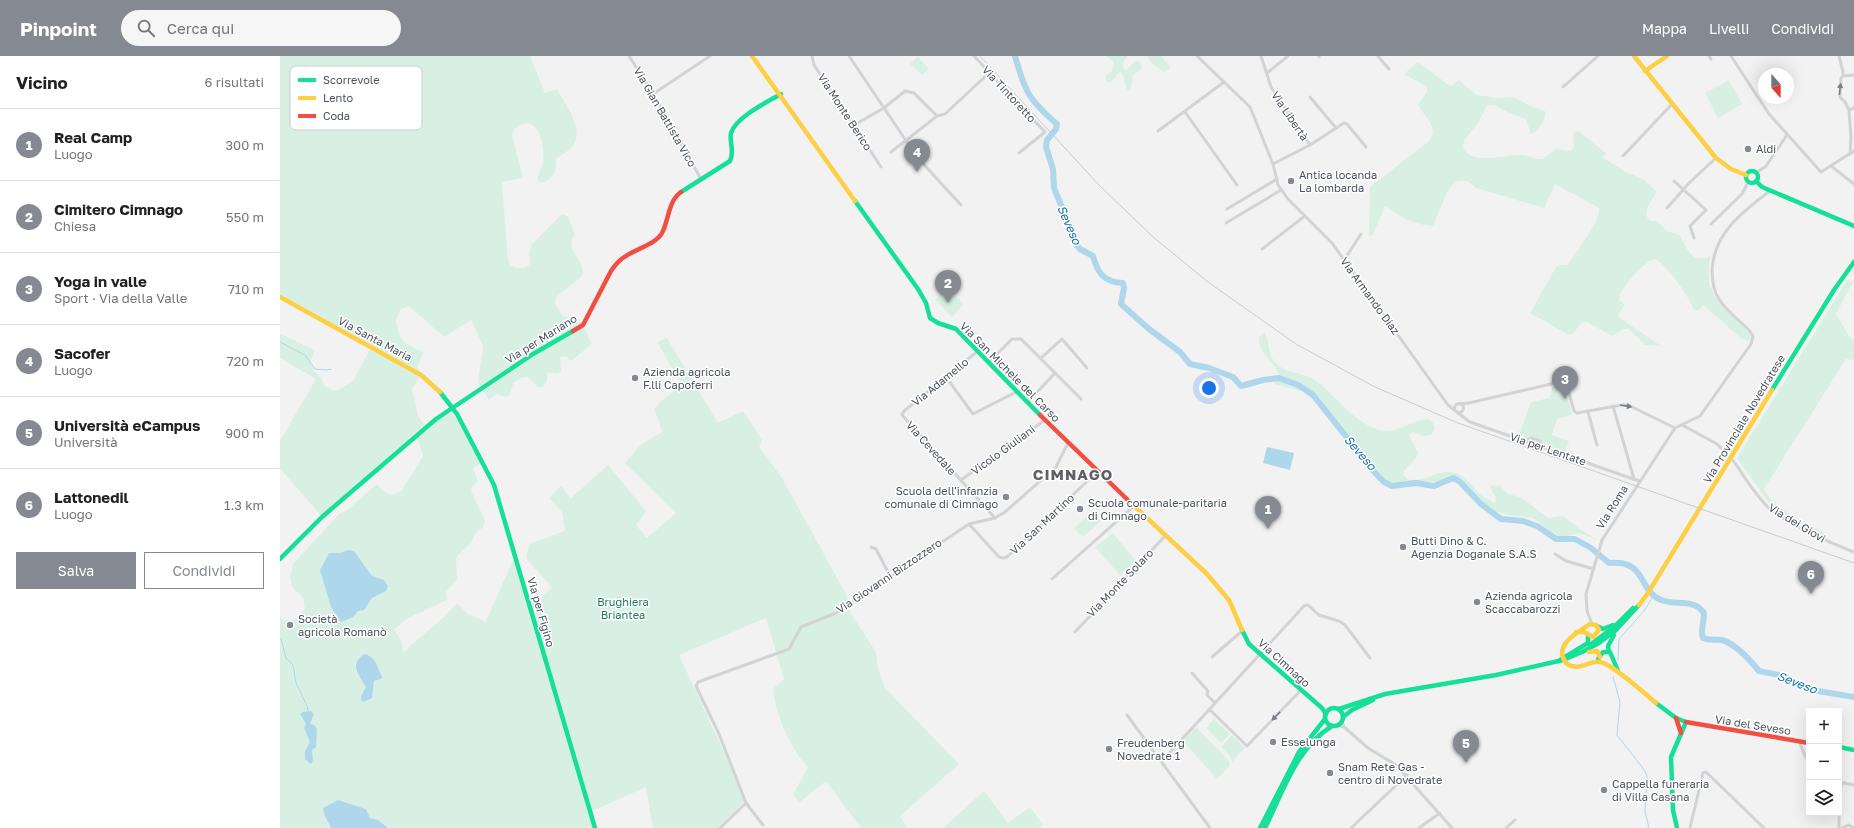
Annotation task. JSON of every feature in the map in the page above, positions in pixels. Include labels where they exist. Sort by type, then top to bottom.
[{"type":"street","name":"Via Gian Battista Vico","points":[[629,56],[653,94],[701,179]]},
{"type":"street","points":[[653,94],[710,56]]},
{"type":"street","name":"Via San Michele del Carso","points":[[752,56],[781,94],[918,289],[925,302],[930,319],[936,323],[953,327],[1068,443],[1200,567]]},
{"type":"street","name":"Via Monte Berico","points":[[812,56],[814,65],[881,166]]},
{"type":"street","points":[[849,56],[917,157],[961,205]]},
{"type":"street","name":"Via Tintoretto","points":[[974,56],[1045,132],[1019,153]]},
{"type":"street","name":"Via Armando Diaz","points":[[1197,56],[1250,108],[1273,164],[1281,190],[1332,243],[1448,405]]},
{"type":"street","name":"Via Libertà","points":[[1261,56],[1271,87],[1310,145],[1336,128]]},
{"type":"street","points":[[1267,73],[1288,56]]},
{"type":"street","points":[[1378,56],[1389,69]]},
{"type":"street","points":[[1563,87],[1598,56]]},
{"type":"street","points":[[1634,56],[1716,158],[1731,169],[1746,175]]},
{"type":"street","points":[[1645,71],[1667,56]]},
{"type":"street","points":[[1731,56],[1769,114],[1821,172],[1854,151]]},
{"type":"street","points":[[1839,56],[1843,72],[1840,98],[1845,102],[1849,110],[1851,138],[1850,154]]},
{"type":"street","points":[[891,152],[937,116],[949,112],[989,73]]},
{"type":"street","points":[[1843,76],[1854,75]]},
{"type":"street","points":[[1158,131],[1224,82]]},
{"type":"street","points":[[854,125],[884,108],[905,90],[910,91],[937,116]]},
{"type":"street","name":"Via per Mariano","points":[[280,559],[328,512],[436,419],[533,354],[583,325],[614,267],[625,256],[658,238],[664,230],[668,212],[676,197],[684,190],[730,161],[733,154],[731,133],[735,125],[781,94]]},
{"type":"street","points":[[1310,97],[1336,128],[1344,123],[1347,124],[1366,146]]},
{"type":"street","points":[[1623,156],[1672,104]]},
{"type":"street","points":[[1849,110],[1854,108]]},
{"type":"street","points":[[1185,112],[1237,185]]},
{"type":"street","points":[[1756,173],[1766,166],[1788,134]]},
{"type":"street","points":[[1273,164],[1310,145]]},
{"type":"street","points":[[1667,208],[1716,158]]},
{"type":"street","points":[[1831,166],[1854,184]]},
{"type":"street","points":[[1746,175],[1751,171],[1756,173]]},
{"type":"street","points":[[1756,173],[1758,177],[1756,181]]},
{"type":"street","points":[[1711,224],[1742,194],[1748,182],[1746,175]]},
{"type":"street","points":[[1228,209],[1277,180]]},
{"type":"street","points":[[1674,180],[1706,210],[1690,226],[1694,238]]},
{"type":"street","points":[[1748,182],[1752,183],[1756,181]]},
{"type":"street","points":[[1756,181],[1762,187],[1854,226]]},
{"type":"street","points":[[1226,223],[1281,190]]},
{"type":"street","points":[[1448,405],[1469,403],[1564,381],[1566,382],[1574,411],[1577,413],[1628,405],[1675,428],[1694,420],[1700,416],[1706,408],[1751,344],[1753,336],[1749,330],[1718,299],[1712,277],[1719,242],[1724,232],[1742,213],[1771,190]]},
{"type":"street","points":[[1262,249],[1305,216]]},
{"type":"street","points":[[1344,260],[1361,234]]},
{"type":"street","name":"Via Provinciale Novedratese","points":[[1569,657],[1598,644],[1624,624],[1647,593],[1834,290],[1854,262]]},
{"type":"street","name":"Via Santa Maria","points":[[280,297],[421,374],[438,389],[452,408]]},
{"type":"street","points":[[989,362],[1009,341],[1015,338],[1021,339],[1028,344],[1081,399]]},
{"type":"street","points":[[1041,358],[1062,339],[1087,368]]},
{"type":"street","name":"Via Adamello","points":[[902,412],[978,352]]},
{"type":"street","points":[[1028,402],[1055,372]]},
{"type":"street","points":[[946,377],[973,414],[1018,391]]},
{"type":"street","points":[[1458,413],[1469,403]]},
{"type":"street","points":[[1457,404],[1463,409],[1466,418]]},
{"type":"street","points":[[1448,405],[1454,410],[1457,404]]},
{"type":"street","points":[[1614,406],[1634,479]]},
{"type":"street","name":"Via per Figino","points":[[452,408],[483,461],[494,485],[595,828]]},
{"type":"street","name":"Via per Lentate","points":[[1454,410],[1470,422],[1640,480]]},
{"type":"street","name":"Via Cevedale","points":[[902,412],[904,418],[995,518]]},
{"type":"street","points":[[1588,412],[1597,445]]},
{"type":"street","name":"Vicolo Giuliani","points":[[961,480],[1045,420]]},
{"type":"street","points":[[1682,425],[1717,444],[1726,453]]},
{"type":"street","name":"Via Roma","points":[[1592,624],[1587,611],[1586,594],[1599,547],[1617,514],[1675,428]]},
{"type":"street","name":"Via Giovanni Bizzozzero","points":[[746,803],[719,734],[696,686],[698,682],[789,648],[801,627],[836,613],[969,524],[995,518],[1005,512],[1056,467],[1068,443]]},
{"type":"street","name":"Via dei Giovi","points":[[1735,463],[1757,496],[1770,509],[1836,546],[1854,552]]},
{"type":"street","name":"Via San Martino","points":[[969,524],[999,557],[1007,557],[1098,471]]},
{"type":"street","points":[[1052,579],[1135,505]]},
{"type":"street","name":"Via Monte Solaro","points":[[1075,632],[1166,535]]},
{"type":"street","points":[[871,547],[876,550],[890,576]]},
{"type":"street","points":[[1555,554],[1566,561],[1594,568]]},
{"type":"street","name":"Via Cimnago","points":[[1200,567],[1229,600],[1249,644],[1327,712]]},
{"type":"street","name":"Via Provinciale Novedratese","points":[[1569,657],[1599,639],[1615,626],[1647,593]]},
{"type":"street","points":[[1162,761],[1304,606],[1308,605],[1319,615],[1339,621],[1344,625],[1370,658]]},
{"type":"street","points":[[1569,657],[1588,643],[1587,632],[1592,624],[1601,629],[1608,628],[1630,612]]},
{"type":"street","points":[[1619,672],[1612,660],[1612,654],[1609,652],[1608,646],[1610,640],[1624,624]]},
{"type":"street","points":[[1598,626],[1597,635],[1592,637],[1587,632],[1576,632],[1567,640],[1563,647],[1562,655],[1566,663],[1575,668],[1592,663],[1604,663],[1612,660]]},
{"type":"street","points":[[1212,657],[1242,631]]},
{"type":"street","points":[[1260,828],[1299,752],[1325,719],[1327,712],[1334,708],[1339,709],[1373,697],[1534,668],[1593,651],[1599,652],[1604,663],[1619,672],[1683,724],[1681,735],[1671,757],[1672,802],[1677,828]]},
{"type":"street","points":[[1592,663],[1603,652],[1609,652]]},
{"type":"street","points":[[1192,673],[1208,691],[1207,695],[1215,703]]},
{"type":"street","points":[[1209,709],[1247,746],[1301,690]]},
{"type":"street","points":[[1265,828],[1291,775],[1305,751],[1320,734],[1339,722],[1352,710],[1371,701],[1410,691]]},
{"type":"street","points":[[1339,709],[1339,722],[1368,748],[1396,765],[1452,828]]},
{"type":"street","points":[[1127,715],[1210,828]]},
{"type":"street","points":[[1325,719],[1328,724],[1339,722]]},
{"type":"street","name":"Via del Seveso","points":[[1683,724],[1693,724],[1806,742]]},
{"type":"street","points":[[1799,741],[1806,758]]},
{"type":"street","points":[[1842,748],[1854,750]]},
{"type":"street","points":[[1690,828],[1703,772],[1706,772],[1764,828]]},
{"type":"street","points":[[1351,828],[1406,776]]},
{"type":"street","points":[[1842,782],[1854,785]]},
{"type":"street","points":[[720,828],[746,803],[763,825]]},
{"type":"street","points":[[1420,828],[1440,813]]},
{"type":"street","points":[[1838,816],[1840,828],[1850,825],[1854,828]]},
{"type":"street","points":[[1506,828],[1515,820]]},
{"type":"green space","points":[[280,56],[530,56],[545,93],[557,89],[573,117],[577,133],[576,140],[572,147],[556,159],[554,174],[550,179],[542,183],[538,182],[543,164],[539,133],[533,125],[529,124],[521,125],[514,130],[512,135],[523,178],[502,182],[508,260],[510,265],[515,268],[525,268],[530,264],[529,252],[532,244],[562,214],[568,216],[575,235],[572,240],[573,250],[582,266],[583,271],[581,277],[556,297],[555,303],[563,316],[581,322],[592,344],[571,361],[566,356],[560,357],[561,372],[557,374],[547,372],[547,381],[543,387],[538,387],[527,377],[521,378],[514,382],[509,396],[506,397],[496,394],[489,400],[478,382],[483,346],[471,320],[444,337],[409,306],[401,309],[396,320],[401,338],[407,344],[424,352],[417,366],[421,375],[412,389],[418,416],[424,425],[321,516],[280,468],[280,441],[316,379],[280,358],[280,334],[315,350],[310,362],[324,385],[331,390],[338,390],[354,380],[371,347],[280,297]]},
{"type":"green space","points":[[1106,56],[1127,56],[1122,64],[1126,71],[1136,60],[1140,62],[1142,68],[1133,75],[1131,89],[1129,91],[1126,87],[1124,77],[1121,72],[1118,73],[1111,83],[1106,81],[1106,76],[1112,71],[1114,62]]},
{"type":"green space","points":[[1147,56],[1161,56],[1171,68],[1164,72],[1153,64]]},
{"type":"green space","points":[[918,57],[929,69],[922,75],[910,64]]},
{"type":"green space","points":[[1418,62],[1450,86],[1459,80],[1476,95],[1499,98],[1514,97],[1528,105],[1545,111],[1545,118],[1542,124],[1531,134],[1526,119],[1509,113],[1494,105],[1487,106],[1478,123],[1464,141],[1463,148],[1468,154],[1483,158],[1525,155],[1543,159],[1556,149],[1571,151],[1574,147],[1573,134],[1575,131],[1579,131],[1606,153],[1602,157],[1626,172],[1643,179],[1657,192],[1647,210],[1650,221],[1657,221],[1667,231],[1680,235],[1688,250],[1695,257],[1704,258],[1711,256],[1709,281],[1712,290],[1723,307],[1749,332],[1751,338],[1748,341],[1741,338],[1703,305],[1699,310],[1694,310],[1678,282],[1666,268],[1655,259],[1650,261],[1632,276],[1627,283],[1620,295],[1619,300],[1625,305],[1618,315],[1620,318],[1661,346],[1645,345],[1629,329],[1624,329],[1612,336],[1587,322],[1581,323],[1573,334],[1567,334],[1530,313],[1556,267],[1560,265],[1568,265],[1592,228],[1599,213],[1599,208],[1555,184],[1544,208],[1476,188],[1467,181],[1458,181],[1452,185],[1447,192],[1433,226],[1408,220],[1385,206],[1373,235],[1369,236],[1370,187],[1429,141],[1432,136],[1432,126],[1418,104],[1427,92],[1427,87],[1404,74]]},
{"type":"green space","points":[[1729,80],[1742,104],[1718,118],[1705,93]]},
{"type":"green space","points":[[1847,280],[1853,282],[1836,314],[1850,338],[1854,339],[1854,360],[1846,359],[1764,489],[1775,504],[1791,515],[1825,533],[1824,538],[1772,507],[1737,458]]},
{"type":"green space","points":[[943,292],[949,296],[952,293],[964,304],[952,317],[935,300]]},
{"type":"green space","points":[[1264,332],[1271,356],[1279,366],[1314,379],[1348,411],[1367,425],[1387,431],[1428,419],[1433,423],[1435,429],[1431,435],[1424,436],[1413,432],[1409,435],[1418,453],[1416,458],[1404,471],[1403,474],[1407,479],[1419,479],[1449,472],[1456,473],[1466,479],[1481,495],[1495,503],[1496,498],[1489,486],[1500,485],[1506,493],[1520,497],[1549,518],[1563,516],[1581,530],[1598,540],[1579,533],[1556,537],[1534,518],[1508,515],[1492,510],[1454,477],[1434,482],[1420,481],[1400,484],[1385,481],[1376,471],[1374,472],[1319,404],[1302,391],[1274,384],[1279,376],[1274,366],[1261,349],[1259,343],[1259,337]]},
{"type":"green space","name":"Brughiera Briantea","points":[[667,338],[718,423],[743,411],[762,440],[759,446],[782,478],[847,596],[850,612],[876,652],[878,668],[885,688],[959,764],[900,816],[907,828],[861,828],[826,781],[799,803],[793,794],[808,768],[795,751],[777,710],[773,689],[784,679],[766,618],[679,655],[746,800],[718,828],[653,828],[646,787],[590,812],[530,606],[552,588],[526,558],[529,544],[565,531],[562,512],[549,498],[561,486],[571,498],[608,465],[646,511],[636,525],[647,538],[676,513],[625,463],[640,445],[662,432],[654,409],[660,402],[682,385],[657,342]]},
{"type":"green space","points":[[1564,385],[1572,415],[1557,419],[1552,435],[1569,441],[1565,452],[1519,435],[1531,402],[1550,398],[1552,387]]},
{"type":"green space","points":[[448,412],[454,415],[482,462],[473,469],[478,481],[473,485],[471,491],[485,520],[483,527],[475,534],[471,543],[458,555],[456,559],[457,580],[446,591],[447,600],[406,619],[394,629],[402,642],[403,652],[445,616],[457,603],[468,614],[483,620],[485,623],[514,558],[594,828],[388,828],[378,820],[370,818],[366,809],[338,800],[324,814],[331,828],[280,828],[280,617],[284,620],[297,619],[305,609],[303,598],[292,587],[290,577],[293,564],[339,514],[347,510],[377,484],[383,491],[391,495],[401,492],[423,456],[417,436]],"holes":[[[364,654],[370,655],[383,678],[374,681],[372,698],[363,702],[361,696],[366,687],[355,666],[356,662]]]},
{"type":"green space","points":[[1093,511],[1101,521],[1083,537],[1074,528]]},
{"type":"green space","points":[[1113,533],[1136,561],[1120,575],[1095,547]]},
{"type":"green space","points":[[1214,719],[1230,734],[1221,743],[1206,728]]},
{"type":"green space","points":[[1196,727],[1229,761],[1230,766],[1217,779],[1183,741]]},
{"type":"green space","points":[[1232,735],[1245,748],[1232,762],[1230,756],[1221,747]]},
{"type":"green space","points":[[984,791],[1008,823],[1030,807],[1043,825],[1039,828],[943,828]]},
{"type":"water","points":[[1267,447],[1294,453],[1290,470],[1263,463]]},
{"type":"water","points":[[348,550],[354,551],[372,576],[384,580],[388,586],[386,591],[372,598],[364,610],[358,611],[353,617],[341,622],[331,607],[320,570],[329,553],[340,553]]},
{"type":"water","points":[[364,654],[368,655],[374,660],[383,678],[374,681],[372,698],[363,702],[361,700],[361,696],[366,687],[356,669],[356,665],[359,658]]},
{"type":"water","points":[[311,711],[314,714],[310,724],[314,725],[317,729],[316,747],[312,750],[313,760],[311,764],[305,759],[305,751],[310,742],[304,728],[306,724],[300,714]]},
{"type":"water","points":[[338,800],[366,809],[370,818],[378,820],[388,828],[331,828],[324,814],[323,808]]},
{"type":"waterway","name":"Seveso","points":[[1015,56],[1025,87],[1029,94],[1040,108],[1057,124],[1056,129],[1047,140],[1046,147],[1053,169],[1054,188],[1074,242],[1080,249],[1093,256],[1097,268],[1106,279],[1123,283],[1124,288],[1121,304],[1149,329],[1180,352],[1190,364],[1209,368],[1233,377],[1241,386],[1263,380],[1279,378],[1298,385],[1313,395],[1384,482],[1392,486],[1416,483],[1434,486],[1453,478],[1459,481],[1481,504],[1501,519],[1523,521],[1537,526],[1556,539],[1575,539],[1591,548],[1609,563],[1621,563],[1630,566],[1641,577],[1648,590],[1661,600],[1695,605],[1700,608],[1704,613],[1702,629],[1703,638],[1727,642],[1747,657],[1759,671],[1784,676],[1797,684],[1818,691],[1854,697]]},
{"type":"waterway","points":[[280,342],[305,355],[315,369],[331,369]]},
{"type":"waterway","points":[[1618,661],[1619,639],[1644,611],[1654,595]]},
{"type":"waterway","points":[[281,639],[286,658],[293,665],[296,683],[308,711]]},
{"type":"waterway","points":[[1613,677],[1620,702],[1617,735],[1645,771],[1647,776],[1645,812],[1649,828]]},
{"type":"tunnel","points":[[1726,453],[1735,463]]},
{"type":"railway","points":[[980,56],[1099,185],[1152,236],[1208,282],[1296,344],[1375,387],[1458,423],[1854,563]]},
{"type":"traffic: fast","points":[[681,192],[730,161],[732,154],[731,133],[734,127],[753,110],[781,94]]},
{"type":"traffic: fast","points":[[1752,171],[1756,173],[1758,177],[1756,181],[1752,183],[1748,181],[1746,177],[1748,173],[1752,171]]},
{"type":"traffic: fast","points":[[1756,181],[1762,187],[1854,226]]},
{"type":"traffic: fast","points":[[855,201],[918,289],[926,303],[930,318],[938,323],[956,329],[1040,415]]},
{"type":"traffic: fast","points":[[1772,390],[1834,290],[1854,262]]},
{"type":"traffic: fast","points":[[280,559],[322,517],[436,419],[533,354],[573,331]]},
{"type":"traffic: fast","points":[[440,392],[457,414],[494,485],[595,828]]},
{"type":"traffic: fast","points":[[1339,709],[1385,694],[1496,675],[1563,660],[1599,643],[1616,630],[1639,605]]},
{"type":"traffic: fast","points":[[1590,645],[1615,626],[1633,608]]},
{"type":"traffic: fast","points":[[1597,626],[1603,629],[1613,625]]},
{"type":"traffic: fast","points":[[1242,630],[1249,644],[1322,708],[1326,714]]},
{"type":"traffic: fast","points":[[1609,652],[1608,646],[1614,635]]},
{"type":"traffic: fast","points":[[1560,660],[1588,643],[1588,636]]},
{"type":"traffic: fast","points":[[1598,659],[1603,652],[1610,652],[1618,671]]},
{"type":"traffic: fast","points":[[1343,717],[1352,710],[1373,700]]},
{"type":"traffic: fast","points":[[1656,703],[1676,718],[1686,722],[1671,757],[1673,810],[1677,828]]},
{"type":"traffic: fast","points":[[1334,708],[1340,711],[1343,717],[1340,723],[1334,726],[1328,723],[1325,717],[1328,711],[1334,708]]},
{"type":"traffic: fast","points":[[1260,828],[1299,752],[1325,719]]},
{"type":"traffic: fast","points":[[1265,828],[1300,758],[1309,746],[1332,726]]},
{"type":"traffic: fast","points":[[1842,748],[1854,750]]},
{"type":"traffic: slow","points":[[752,56],[855,201]]},
{"type":"traffic: slow","points":[[1634,56],[1716,158],[1731,169],[1746,175]]},
{"type":"traffic: slow","points":[[1645,71],[1667,56]]},
{"type":"traffic: slow","points":[[280,297],[421,375],[440,392]]},
{"type":"traffic: slow","points":[[1639,605],[1648,593],[1772,390]]},
{"type":"traffic: slow","points":[[1132,504],[1206,573],[1229,600],[1242,630]]},
{"type":"traffic: slow","points":[[1576,632],[1584,632],[1593,637],[1599,630],[1596,625],[1590,624],[1579,631],[1573,635],[1568,640],[1562,651],[1563,657],[1567,664],[1576,667],[1596,662],[1606,664],[1629,680],[1656,703]]},
{"type":"traffic: slow","points":[[1589,652],[1597,651],[1600,657]]},
{"type":"traffic: jam","points":[[573,331],[583,325],[611,271],[618,262],[630,253],[651,243],[659,237],[664,228],[671,206],[681,192]]},
{"type":"traffic: jam","points":[[1040,415],[1132,504]]},
{"type":"traffic: jam","points":[[1676,718],[1681,733]]},
{"type":"traffic: jam","points":[[1686,722],[1806,742]]},
{"type":"place","name":"Aldi","points":[[1748,149]]},
{"type":"place","name":"Sacofer","points":[[917,172]]},
{"type":"place","name":"Antica locanda La lombarda","points":[[1291,181]]},
{"type":"place","name":"Cimitero Cimnago","points":[[948,303]]},
{"type":"place","name":"Azienda agricola F.lli Capoferri","points":[[635,378]]},
{"type":"place","name":"Yoga in valle","points":[[1565,399]]},
{"type":"place","name":"Scuola dell'infanzia comunale di Cimnago","points":[[1006,497]]},
{"type":"place","name":"Scuola comunale-paritaria di Cimnago","points":[[1080,509]]},
{"type":"place","name":"Real Camp","points":[[1268,529]]},
{"type":"place","name":"Butti Dino & C. Agenzia Doganale S.A.S","points":[[1403,547]]},
{"type":"place","name":"Lattonedil","points":[[1811,594]]},
{"type":"place","name":"Azienda agricola Scaccabarozzi","points":[[1477,602]]},
{"type":"place","name":"Società agricola Romanò","points":[[290,625]]},
{"type":"place","name":"Esselunga","points":[[1273,742]]},
{"type":"place","name":"Freudenberg Novedrate 1","points":[[1109,749]]},
{"type":"place","name":"Università eCampus","points":[[1466,763]]},
{"type":"place","name":"Snam Rete Gas - centro di Novedrate","points":[[1330,773]]},
{"type":"place","name":"Cappella funeraria di Villa Casana","points":[[1604,790]]},
{"type":"district","name":"CIMNAGO","points":[[1073,475]]}]
